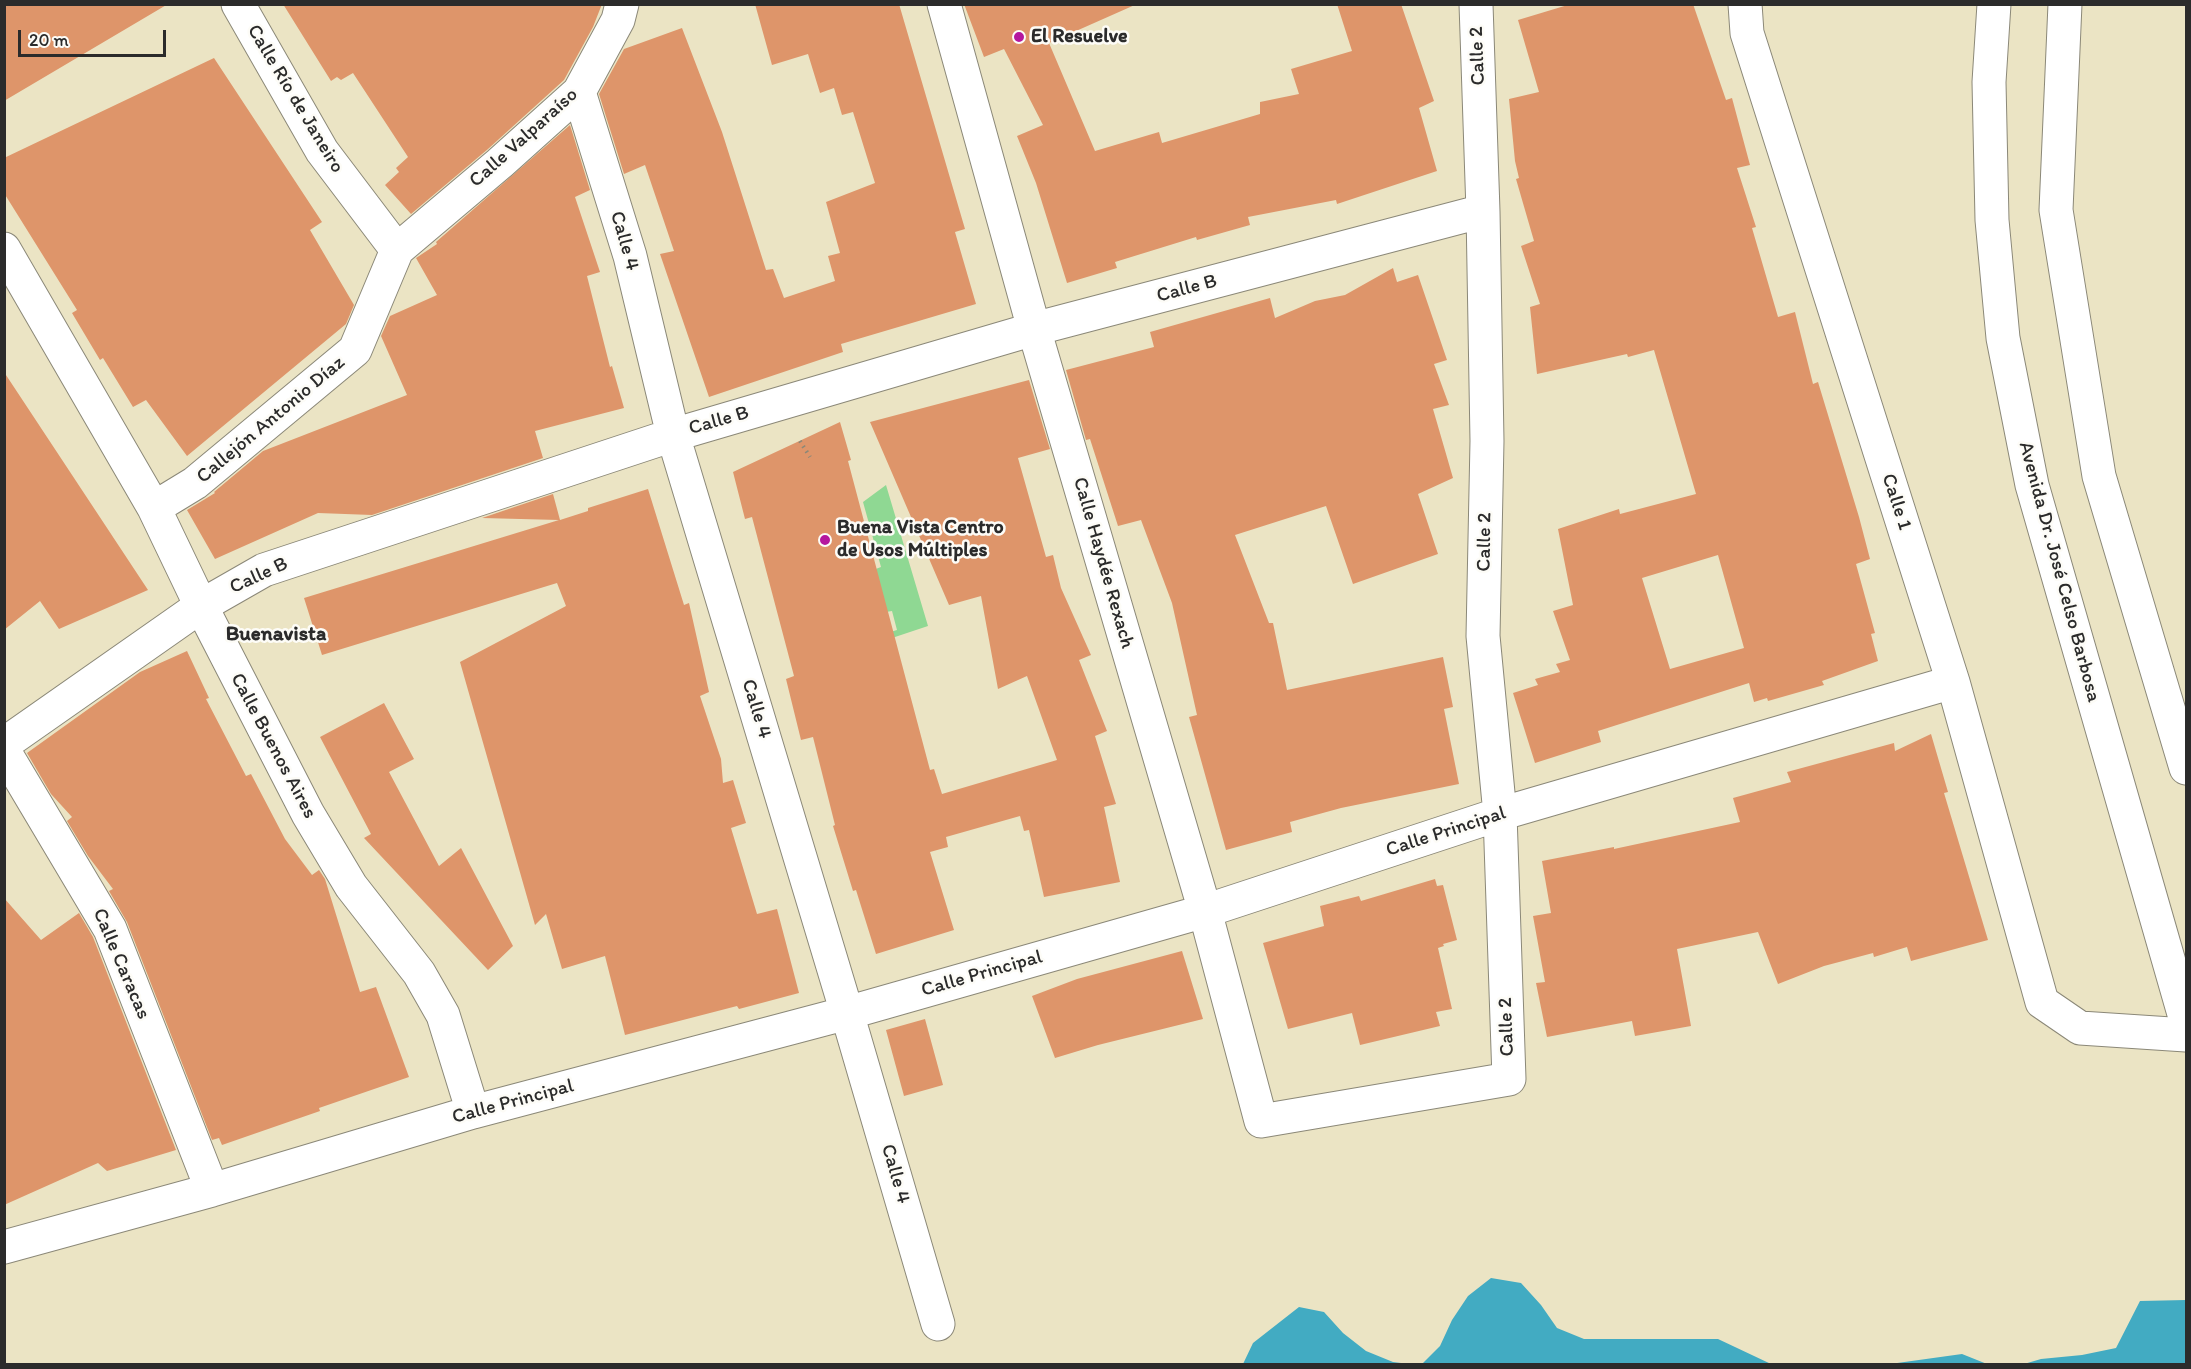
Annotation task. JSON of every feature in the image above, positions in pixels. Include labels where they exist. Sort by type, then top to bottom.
[{"type":"street","name":"Calle Río de Janeiro","points":[[238,4],[322,151],[397,250]]},
{"type":"street","name":"Calle Valparaíso","points":[[397,250],[500,163],[579,92],[618,20],[622,4]]},
{"type":"street","name":"Calle Haydée Rexach","points":[[944,4],[1034,328],[1205,911],[1262,1121]]},
{"type":"street","name":"Calle 2","points":[[1262,1121],[1509,1079],[1500,814],[1483,636],[1487,441],[1476,4]]},
{"type":"street","name":"Calle 1","points":[[1745,4],[1747,33],[1953,682],[2042,1002],[2080,1028],[2187,1035]]},
{"type":"street","name":"Avenida Dr. José Celso Barbosa","points":[[1994,4],[1989,82],[1992,220],[2003,338],[2032,485],[2187,1021]]},
{"type":"street","points":[[2065,4],[2056,210],[2099,476],[2187,768]]},
{"type":"street","name":"Calle 4","points":[[579,92],[630,256],[673,435],[848,1012],[938,1324]]},
{"type":"street","name":"Calle B","points":[[4,744],[201,606],[264,570],[673,435],[1034,328],[1483,211]]},
{"type":"street","name":"Calle Buenos Aires","points":[[4,249],[154,508],[201,606],[308,814],[351,886],[419,973],[443,1015],[473,1112]]},
{"type":"street","name":"Callejón Antonio Díaz","points":[[154,508],[195,483],[355,350],[397,250]]},
{"type":"street","name":"Calle Principal","points":[[4,1246],[212,1190],[473,1112],[848,1012],[1205,911],[1500,814],[1953,682]]},
{"type":"street","name":"Calle Caracas","points":[[4,751],[110,928],[212,1190]]},
{"type":"green space","points":[[886,485],[928,626],[865,647],[877,636],[897,630],[892,611],[886,612],[873,570],[881,567],[863,502]]},
{"type":"water","points":[[1491,1278],[1521,1283],[1541,1305],[1557,1328],[1584,1339],[1718,1339],[1771,1364],[1422,1364],[1440,1346],[1452,1320],[1468,1296]]},
{"type":"water","points":[[2186,1300],[2186,1364],[2024,1364],[2041,1359],[2082,1355],[2116,1348],[2140,1301]]},
{"type":"water","points":[[1299,1307],[1324,1312],[1343,1333],[1366,1351],[1393,1362],[1409,1364],[1243,1364],[1253,1343]]},
{"type":"water","points":[[1962,1354],[1987,1364],[1890,1364]]},
{"type":"building","points":[[4,4],[168,4],[4,101]]},
{"type":"building","points":[[283,4],[602,4],[593,27],[564,80],[488,149],[411,214],[385,185],[399,172],[396,168],[408,157],[353,73],[341,80],[337,77],[331,81]]},
{"type":"building","points":[[755,4],[899,4],[965,229],[955,232],[976,304],[841,344],[843,352],[709,397],[660,254],[674,251],[645,165],[624,174],[599,94],[624,49],[682,28],[722,132],[766,270],[773,269],[784,298],[835,281],[828,256],[840,253],[826,202],[875,183],[853,112],[842,115],[834,88],[820,93],[808,54],[772,65]]},
{"type":"building","points":[[964,4],[1137,4],[1049,43],[1095,151],[1159,132],[1162,143],[1260,114],[1260,102],[1299,94],[1291,69],[1352,51],[1337,4],[1401,4],[1434,101],[1419,108],[1437,171],[1337,204],[1336,200],[1248,217],[1250,225],[1197,240],[1196,237],[1115,262],[1117,268],[1067,283],[1036,183],[1017,136],[1043,125],[1004,49],[984,57]]},
{"type":"building","points":[[1571,4],[1693,4],[1726,100],[1732,98],[1750,165],[1737,168],[1756,227],[1752,228],[1778,317],[1795,312],[1813,384],[1818,382],[1859,517],[1870,559],[1856,564],[1875,633],[1871,634],[1878,661],[1822,681],[1824,685],[1768,701],[1767,698],[1754,702],[1749,683],[1598,731],[1601,742],[1535,763],[1513,693],[1538,685],[1535,679],[1560,672],[1556,664],[1570,660],[1553,611],[1573,605],[1558,529],[1619,509],[1620,514],[1696,494],[1654,350],[1537,374],[1530,307],[1540,304],[1521,246],[1534,241],[1516,179],[1519,178],[1515,161],[1509,99],[1539,92],[1518,20]],"holes":[[[1718,555],[1744,648],[1670,669],[1642,578]]]},
{"type":"building","points":[[214,58],[322,222],[310,230],[354,305],[346,324],[187,456],[146,400],[133,407],[103,358],[100,360],[72,313],[77,310],[4,193],[4,158]]},
{"type":"building","points":[[570,125],[590,190],[575,197],[600,272],[587,276],[610,367],[612,366],[624,408],[535,431],[543,458],[372,515],[318,513],[215,559],[187,510],[215,493],[263,451],[407,395],[381,336],[390,316],[437,295],[416,258],[437,244],[436,242]]},
{"type":"building","points":[[1393,268],[1397,282],[1418,275],[1447,360],[1434,364],[1449,405],[1433,409],[1453,478],[1418,494],[1438,554],[1353,584],[1326,506],[1235,535],[1269,623],[1273,623],[1287,690],[1443,657],[1453,707],[1444,709],[1459,784],[1341,808],[1290,822],[1292,832],[1226,850],[1189,717],[1197,715],[1172,603],[1141,520],[1118,526],[1090,439],[1086,440],[1066,370],[1154,347],[1150,332],[1270,298],[1275,318],[1315,301],[1345,295]]},
{"type":"building","points":[[4,372],[148,590],[59,629],[40,601],[4,630]]},
{"type":"building","points":[[1029,380],[1050,449],[1018,458],[1046,557],[1053,555],[1061,588],[1091,655],[1079,660],[1107,731],[1095,736],[1116,804],[1104,807],[1120,882],[1044,897],[1029,830],[1024,831],[1020,816],[946,837],[948,847],[930,852],[954,930],[876,954],[833,826],[835,825],[813,737],[801,740],[786,679],[794,676],[752,517],[745,519],[733,472],[840,422],[851,460],[848,461],[930,770],[934,769],[942,794],[1057,760],[1027,676],[998,689],[981,596],[949,605],[870,422]]},
{"type":"building","points":[[648,489],[684,605],[689,603],[709,692],[700,696],[721,759],[723,783],[733,780],[746,823],[731,828],[757,914],[777,909],[799,993],[739,1009],[737,1006],[625,1035],[605,956],[562,969],[546,914],[535,925],[460,662],[566,606],[557,583],[322,655],[304,598],[559,520],[482,518],[553,494],[560,520],[588,511],[588,508]]},
{"type":"building","points":[[187,651],[209,698],[206,699],[246,776],[251,774],[285,839],[312,875],[319,870],[325,879],[360,992],[376,987],[409,1077],[222,1145],[219,1138],[212,1140],[127,922],[109,891],[113,889],[88,856],[67,821],[72,817],[51,794],[27,753],[140,672]]},
{"type":"building","points":[[384,703],[414,759],[389,772],[439,866],[461,848],[513,946],[488,970],[364,838],[371,834],[320,737]]},
{"type":"building","points":[[1931,734],[1948,792],[1944,793],[1988,940],[1911,961],[1907,947],[1874,957],[1873,953],[1824,966],[1778,984],[1758,932],[1677,949],[1691,1026],[1635,1036],[1632,1021],[1547,1037],[1536,983],[1545,982],[1533,916],[1551,913],[1542,861],[1614,847],[1614,849],[1740,822],[1733,798],[1791,782],[1787,772],[1894,743],[1895,751]]},
{"type":"building","points":[[1435,879],[1437,886],[1443,885],[1457,940],[1438,948],[1452,1009],[1436,1012],[1440,1026],[1360,1045],[1352,1013],[1288,1029],[1263,943],[1324,926],[1320,906],[1359,896],[1361,901]]},
{"type":"building","points":[[4,898],[41,940],[79,913],[93,937],[176,1150],[107,1171],[98,1163],[4,1205]]},
{"type":"building","points":[[1182,951],[1203,1019],[1055,1058],[1032,996],[1077,979]]},
{"type":"building","points":[[925,1019],[943,1085],[904,1096],[886,1030]]},
{"type":"place","name":"El Resuelve","points":[[1019,37]]},
{"type":"place","name":"Buena Vista Centro de Usos Múltiples","points":[[825,540]]},
{"type":"district","name":"Buenavista","points":[[276,635]]}]
